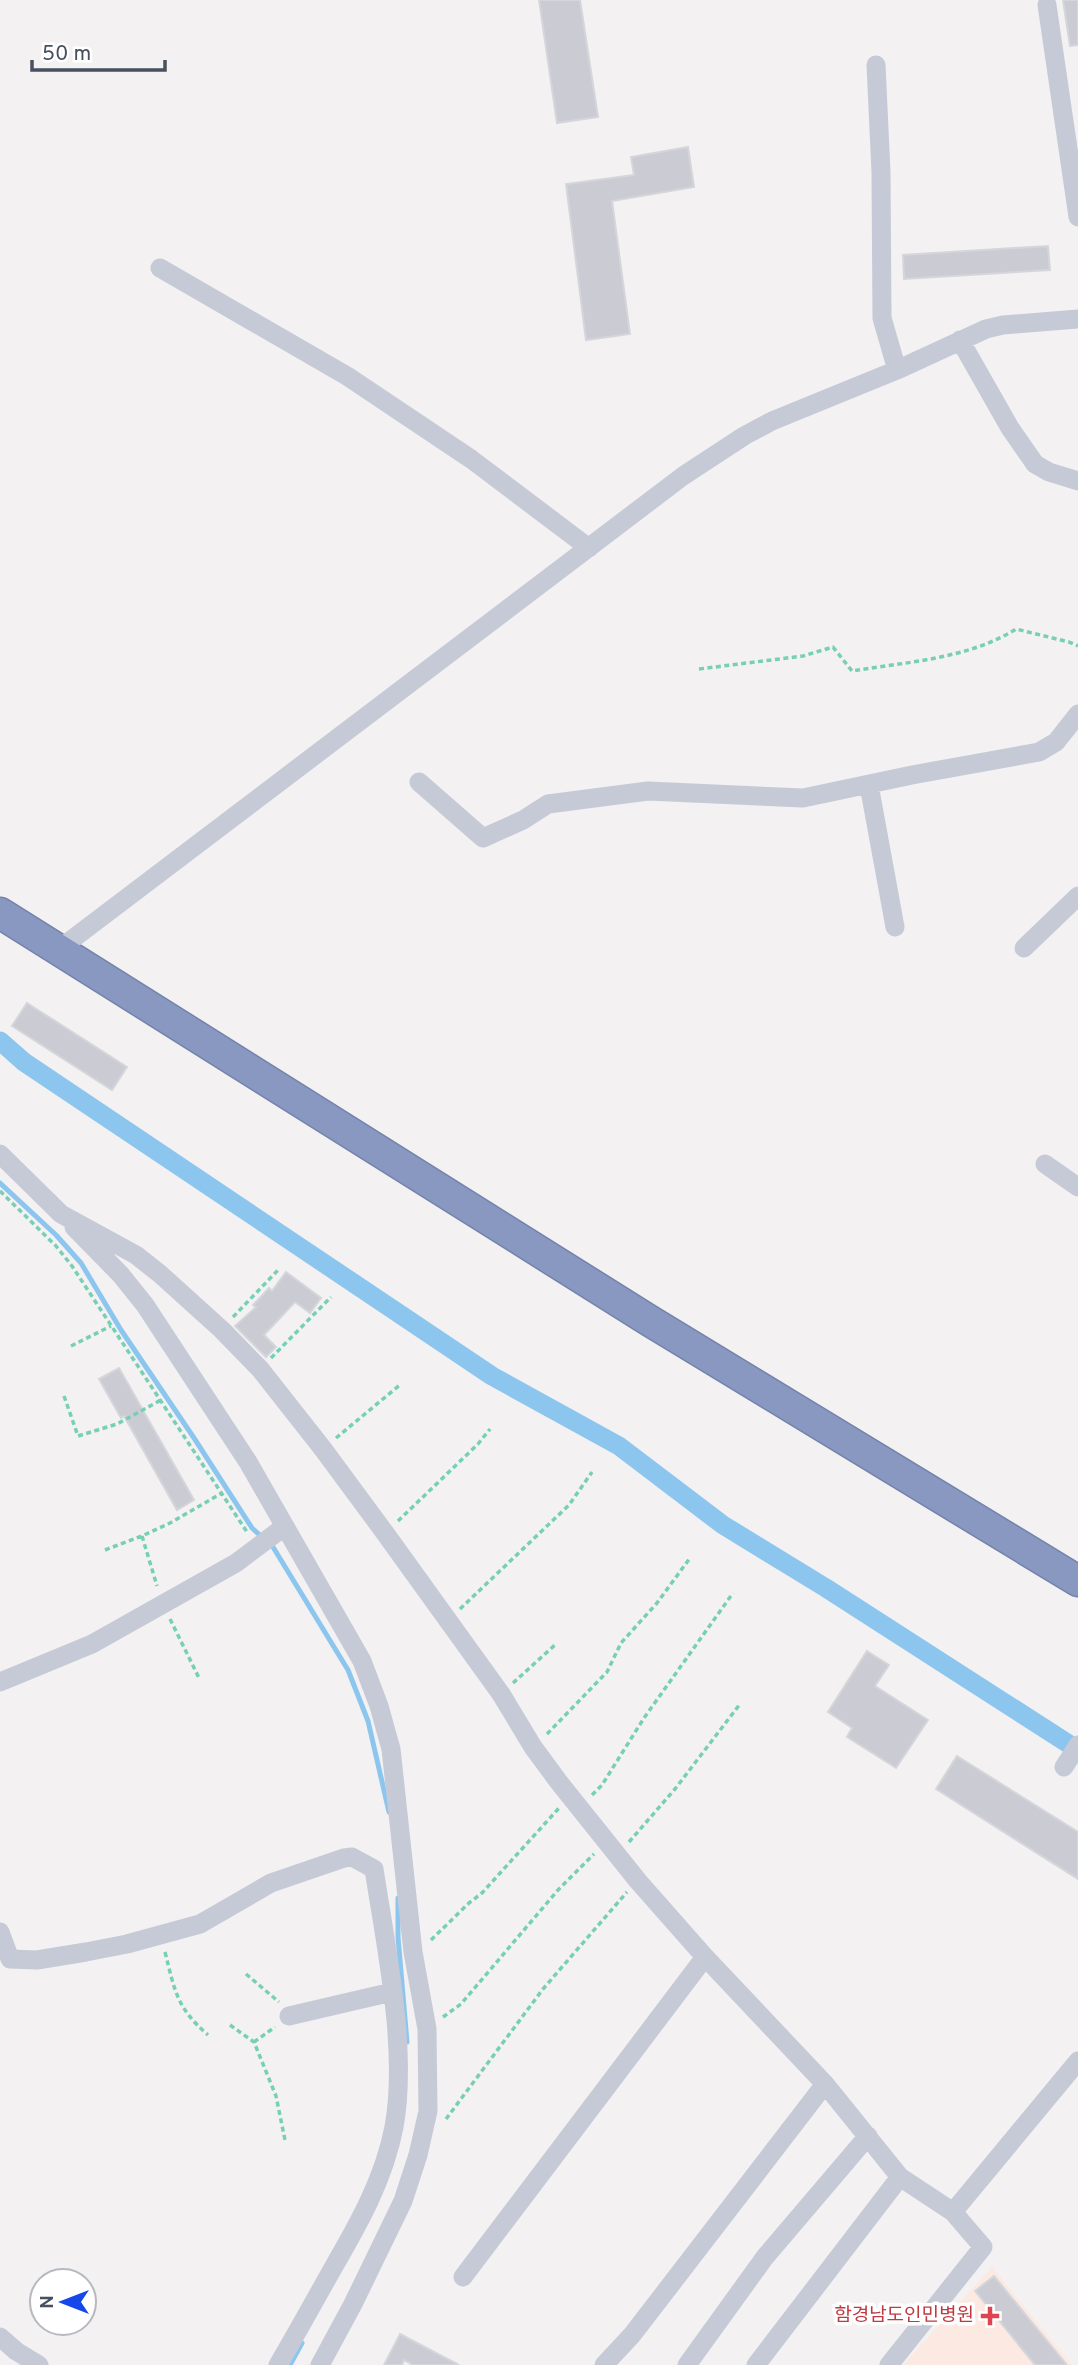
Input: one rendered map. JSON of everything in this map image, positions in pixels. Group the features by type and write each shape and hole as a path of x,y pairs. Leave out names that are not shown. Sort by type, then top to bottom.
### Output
{"highway":[{"path":"0,913 638,1314 1078,1581"}],"street":[{"path":"1047,5 1078,217"},
{"path":"876,65 881,172 882,318 897,370"},
{"path":"160,268 347,376 471,459 589,548"},
{"path":"58,950 683,477 744,436 772,421 897,370 986,329 1003,325 1078,319"},
{"path":"960,340 1010,428 1035,464 1049,472 1078,481"},
{"path":"419,782 483,838 523,820 548,804 648,791 803,798 1039,752 1056,742 1078,715"},
{"path":"869,785 895,927"},
{"path":"1024,948 1078,896"},
{"path":"0,1154 121,1275 145,1305 248,1462 362,1661 385,1725 397,1790 413,1952 427,2029 428,2111 411,2181 353,2304 320,2365"},
{"path":"1045,1164 1078,1187"},
{"path":"61,1214 136,1255 222,1329 260,1369 385,1533 501,1694 533,1747 638,1881 705,1957 825,2084 900,2177 953,2212 984,2247 889,2365"},
{"path":"121,1275 136,1255"},
{"path":"0,1682 92,1644 236,1563 284,1527"},
{"path":"1063,1767 1078,1745"},
{"path":"0,1932 5,1965 37,1960 127,1944 212,1919 271,1883 344,1857 352,1857 374,1869 392,1992 398,2084 394,2126 386,2158 362,2217 278,2365"},
{"path":"463,2277 705,1957"},
{"path":"289,2016 392,1992"},
{"path":"953,2212 1078,2061"},
{"path":"604,2365 632,2335 825,2084"},
{"path":"687,2365 765,2257 868,2136"},
{"path":"756,2365 900,2177"},
{"path":"0,2337 8,2356 38,2365"}],"path":[{"path":"699,668 803,656 833,647 852,671 967,651 1016,629 1078,646"},
{"path":"0,1191 72,1266 257,1548"},
{"path":"222,1329 280,1268"},
{"path":"260,1369 331,1297"},
{"path":"71,1346 111,1326"},
{"path":"323,1449 401,1384"},
{"path":"64,1396 78,1436 117,1424 161,1400"},
{"path":"385,1533 491,1429"},
{"path":"447,1621 519,1556 569,1505 592,1472"},
{"path":"105,1550 170,1523 222,1493"},
{"path":"533,1747 607,1672 621,1643 657,1603 690,1558"},
{"path":"413,1952 430,1941 482,1893 575,1802 601,1785 644,1718 733,1592"},
{"path":"501,1694 556,1644"},
{"path":"427,2029 461,2004 558,1890 612,1848 675,1789 740,1704"},
{"path":"441,2125 543,1989 638,1881"},
{"path":"161,1935 176,1995 190,2019 208,2035"},
{"path":"246,1974 285,2007 289,2016 254,2042"},
{"path":"230,2025 254,2042 276,2096 285,2140"}],"shaded area":[{"name":"함경남도인민병원","path":"992,2267 1072,2365 903,2365"}],"building":[{"path":"539,0 580,0 598,117 557,123"},
{"path":"1063,0 1078,0 1078,45 1070,46"},
{"path":"688,147 694,187 612,201 630,334 586,340 566,184 634,175 631,157"},
{"path":"1048,246 1050,270 904,279 903,255"},
{"path":"27,1003 127,1067 112,1090 12,1026"},
{"path":"286,1272 321,1298 310,1313 295,1302 264,1335 276,1347 266,1357 235,1326 256,1307 253,1305 269,1288 272,1291"},
{"path":"119,1368 194,1500 177,1510 124,1416 121,1418 99,1379"},
{"path":"867,1651 889,1665 875,1686 928,1720 896,1768 847,1737 852,1728 828,1712"},
{"path":"957,1756 1078,1832 1078,1879 936,1789"},
{"path":"994,2276 1067,2365 1035,2365 975,2291"},
{"path":"400,2334 459,2365 413,2365 404,2360 402,2365 384,2365"}],"waterway":[{"path":"0,1041 24,1062 492,1376 619,1446 723,1525 1078,1750"},
{"path":"0,1183 56,1235 81,1263 121,1330 252,1528 273,1547 348,1670 368,1721 389,1812"},
{"path":"398,1898 398,1937 407,2042"},
{"path":"290,2365 302,2343"}],"place":[{"name":"함경남도인민병원","path":"990,2316"}]}
